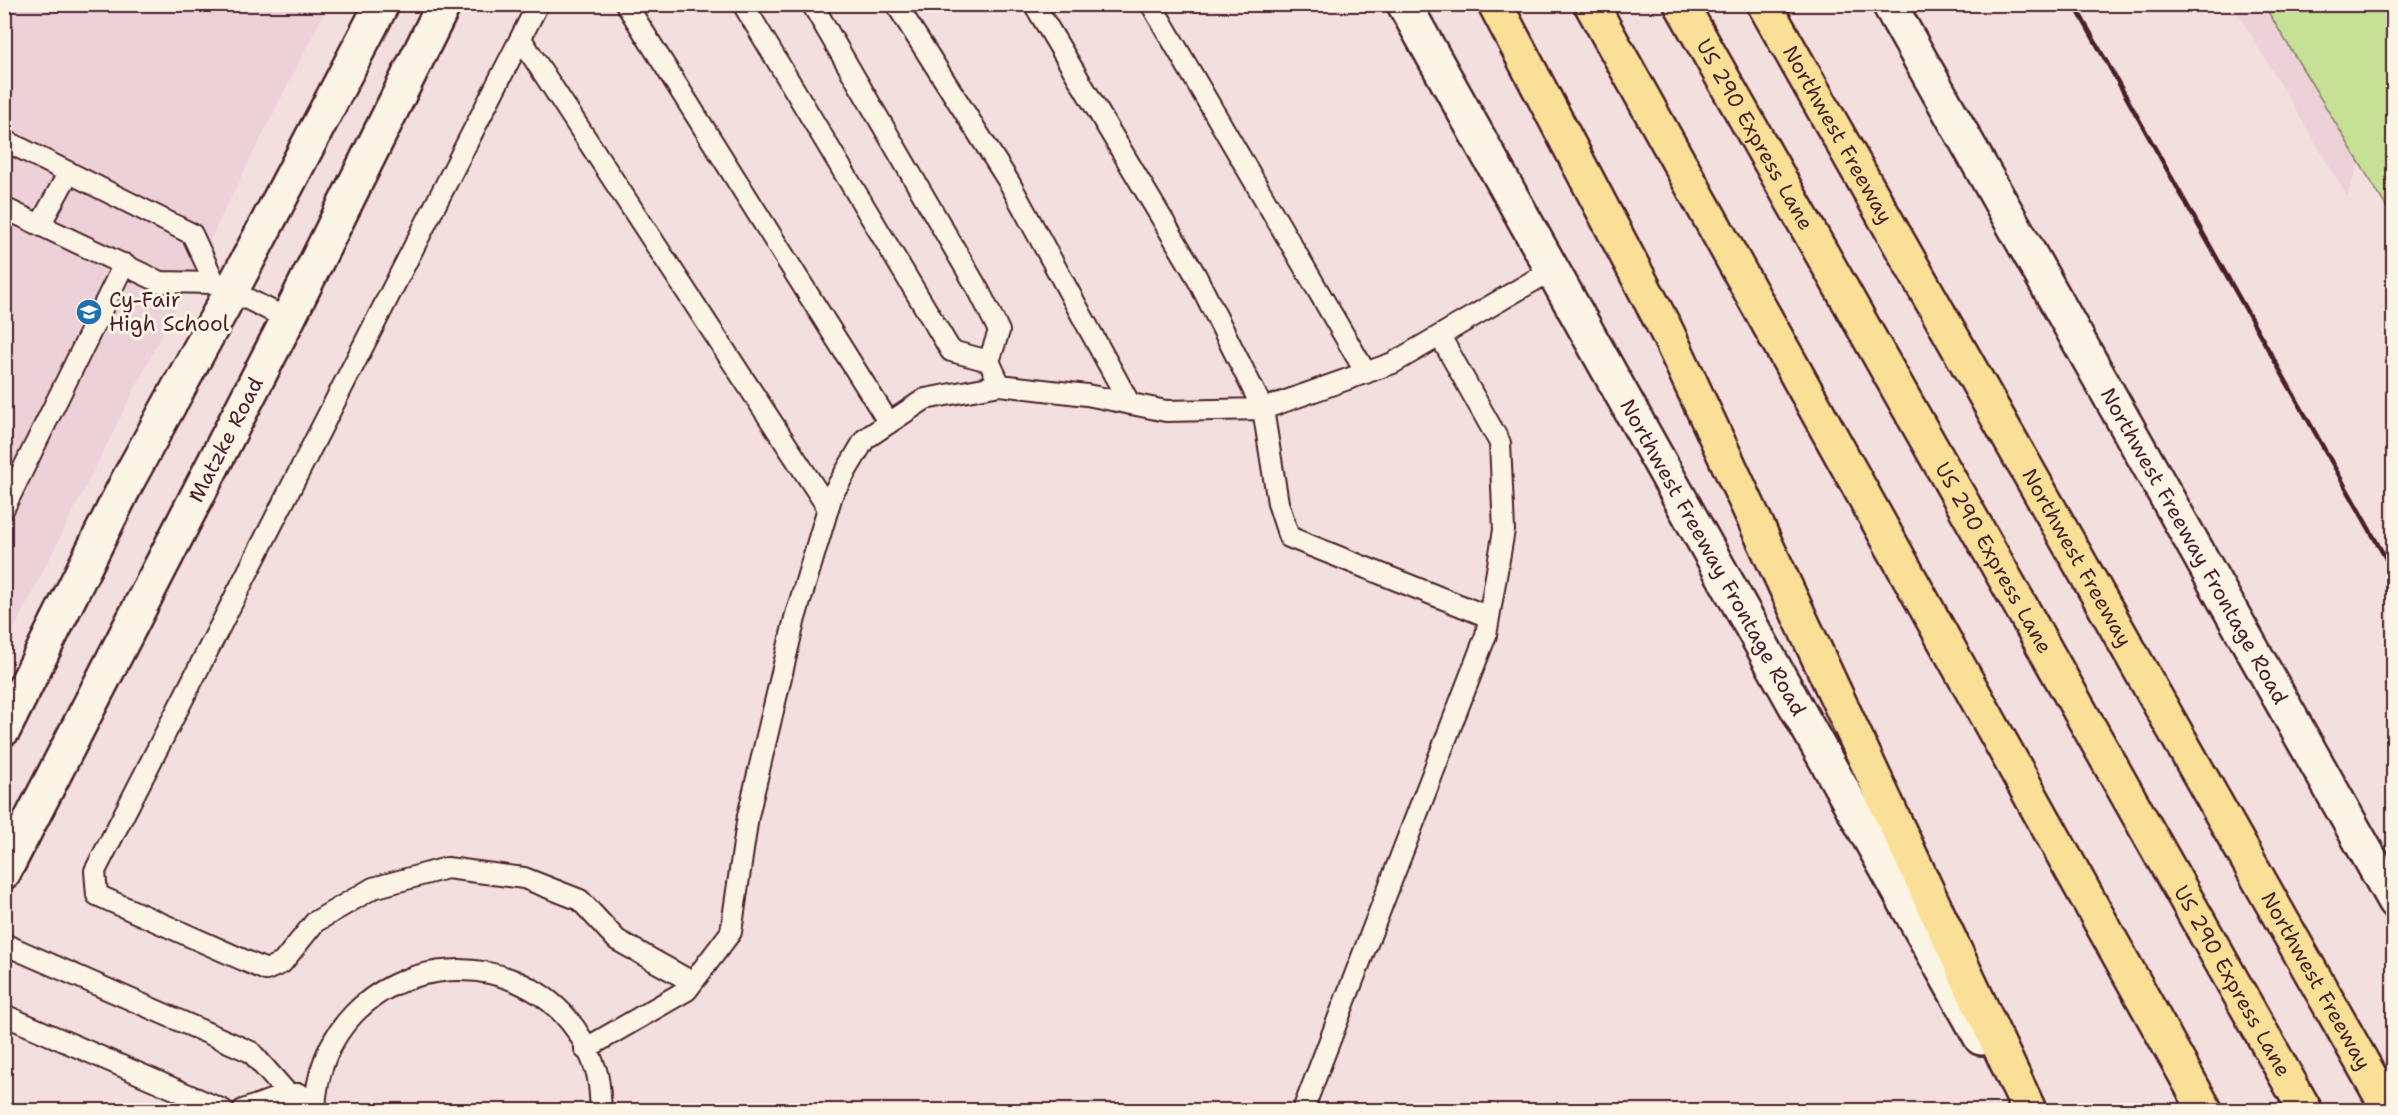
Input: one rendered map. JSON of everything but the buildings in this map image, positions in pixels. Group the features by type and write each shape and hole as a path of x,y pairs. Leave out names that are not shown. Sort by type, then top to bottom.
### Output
{"highway":[{"path":"1495,4 1667,332 2029,1110"},
{"path":"1591,4 2205,1110"},
{"name":"US 290 Express Lane","path":"1681,4 2305,1110"},
{"name":"Northwest Freeway","path":"1764,4 2389,1110"}],"main road":[{"path":"4,729 223,287 382,4"},
{"name":"Matzke Road","path":"4,872 288,319 444,4"},
{"name":"Northwest Freeway Frontage Road","path":"1404,4 2022,1110"},
{"name":"Northwest Freeway Frontage Road","path":"1889,4 2394,901"}],"lane":[{"path":"538,4 95,871 97,896 266,970 282,963 315,922 373,888 447,868 524,878 580,900 618,940 692,982"},
{"path":"626,4 890,423"},
{"path":"743,4 951,351 989,361"},
{"path":"812,4 979,291 999,331 989,361 1000,385"},
{"path":"896,4 1009,182 1130,404"},
{"path":"1034,4 1195,274 1263,409 1278,503 1289,537 1489,617"},
{"path":"1151,4 1366,373"},
{"path":"520,39 828,507"},
{"path":"4,140 192,234 223,287"},
{"path":"40,225 69,172"},
{"path":"4,208 160,282 223,287 288,319"},
{"path":"4,508 124,264"},
{"path":"585,1049 687,990 731,932 748,816 795,618 832,495 865,439 925,399 1000,385 1087,395 1166,411 1263,409 1394,363 1552,270"},
{"path":"1303,1110 1486,635 1504,530 1500,443 1440,336"},
{"path":"4,944 251,1052 288,1094 315,1102 316,1083 333,1039 364,1003 405,978 451,968 498,974 541,995 575,1028 596,1071 602,1110"},
{"path":"4,1015 223,1110"},
{"path":"243,1110 288,1094"}],"shaded area":[{"name":"Cy-Fair High School","path":"5,5 328,5 5,647"},
{"path":"2233,5 2393,5 2393,73 2347,196"}],"green space":[{"path":"2264,5 2393,5 2393,218"}],"railway":[{"path":"2074,4 2394,573"}],"place":[{"name":"Cy-Fair High School","path":"89,312"}]}
